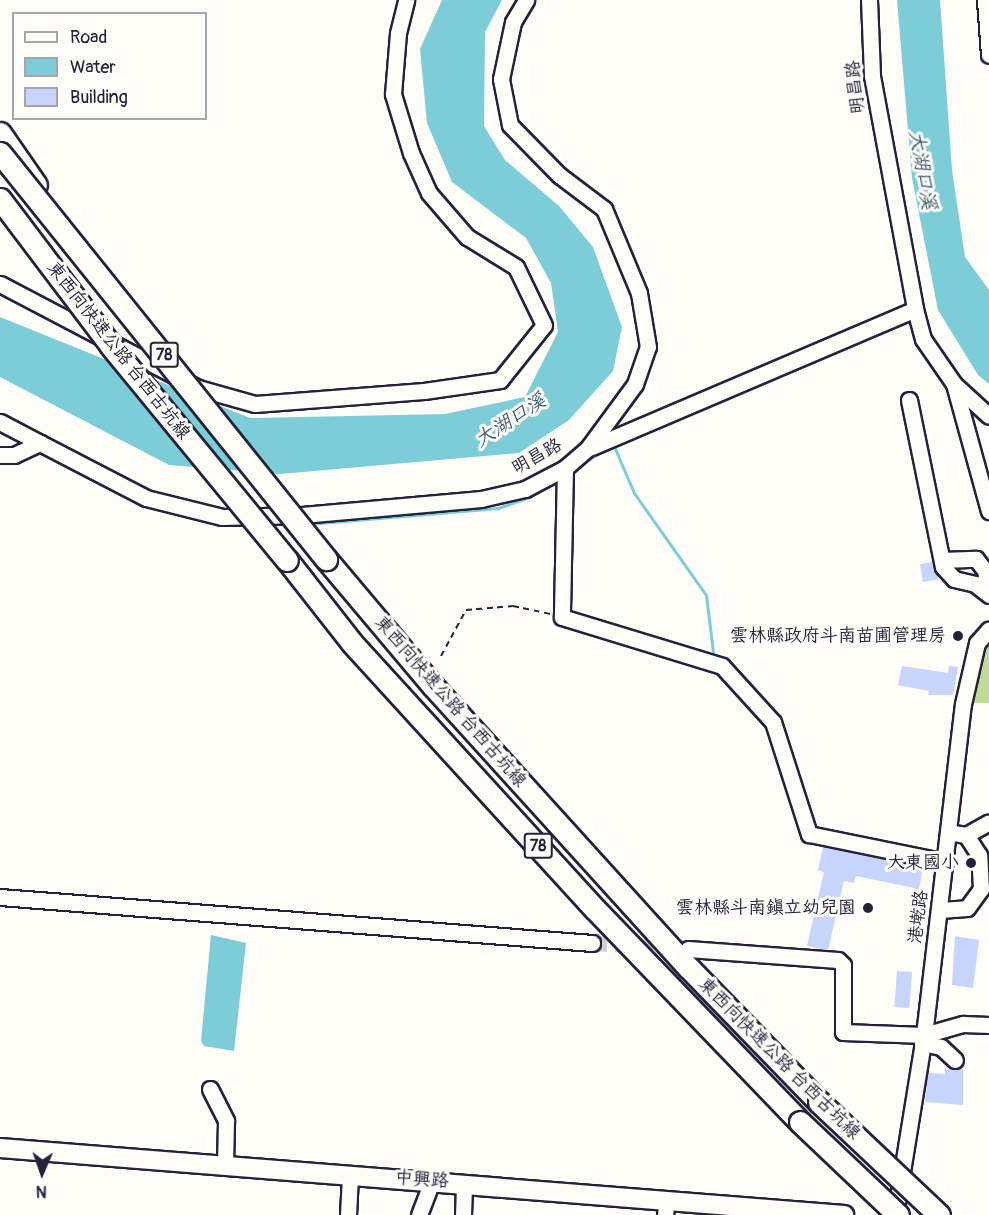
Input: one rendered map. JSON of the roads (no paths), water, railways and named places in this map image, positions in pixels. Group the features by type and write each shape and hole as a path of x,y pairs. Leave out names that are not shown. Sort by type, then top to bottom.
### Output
{"highway":[{"path":"0,133 72,241"},
{"name":"東西向快速公路 台西古坑線","path":"0,153 327,559 441,695 689,968 819,1102 939,1215"},
{"name":"東西向快速公路 台西古坑線","path":"4,205 111,346 287,560 352,643 595,909 800,1122 897,1215"}],"main road":[{"name":"中興路","path":"0,1148 432,1181 666,1207 844,1215"}],"street":[{"path":"0,284 198,388 255,404 423,391 500,380 544,325 516,267 466,237 429,193 411,153 393,94 398,33 406,0"},
{"name":"明昌路","path":"0,422 34,446 146,498 222,517 302,515 482,499 525,489 565,468 588,448 635,384 648,347 639,293 604,208 559,175 510,125 501,79 513,22 526,0"},
{"name":"明昌路","path":"869,0 872,76 915,309 923,339 954,384 989,511"},
{"path":"985,0 989,56"},
{"path":"588,448 915,309"},
{"path":"954,384 989,416"},
{"path":"909,400 942,560 954,579 987,593 986,572 976,559 942,560"},
{"path":"0,455 34,446"},
{"path":"565,468 562,617 722,666 773,722 809,834 945,862"},
{"name":"港墘路","path":"897,1215 940,910 968,675 976,644 989,629"},
{"path":"948,832 966,835 989,822"},
{"path":"940,910 967,908 981,889 979,855 966,835"},
{"path":"0,897 592,943"},
{"path":"688,949 838,960 843,965 843,1032 923,1039 941,1047 955,1060"},
{"path":"923,1039 963,1024 989,1025"},
{"path":"210,1089 226,1121 225,1165"},
{"path":"348,1215 350,1175"},
{"path":"419,1215 432,1181"},
{"path":"463,1215 464,1184"}],"water":[{"name":"大湖口溪","path":"442,0 502,0 485,32 484,126 505,160 559,206 593,247 622,327 613,371 569,420 519,453 280,474 169,465 0,377 0,317 250,418 445,414 525,397 558,332 551,283 526,238 452,182 427,123 420,49"},
{"name":"大湖口溪","path":"897,0 940,0 952,170 965,257 989,290 989,384 978,375 938,310 912,178"},
{"path":"211,935 246,943 234,1051 204,1046 201,1041"}],"waterway":[{"path":"9,435 25,444"},
{"path":"613,444 634,493 706,595 713,652"},
{"path":"36,450 70,467"},
{"path":"569,473 603,450"},
{"path":"308,524 498,508 530,497 558,480"},
{"path":"161,509 215,523"},
{"path":"269,524 287,524"}],"tunnel":[{"path":"592,943 677,948"}],"place":[{"name":"雲林縣政府斗南苗圃管理房","path":"958,636"},
{"name":"大東國小","path":"971,863"},
{"name":"雲林縣斗南鎮立幼兒園","path":"868,908"}]}
